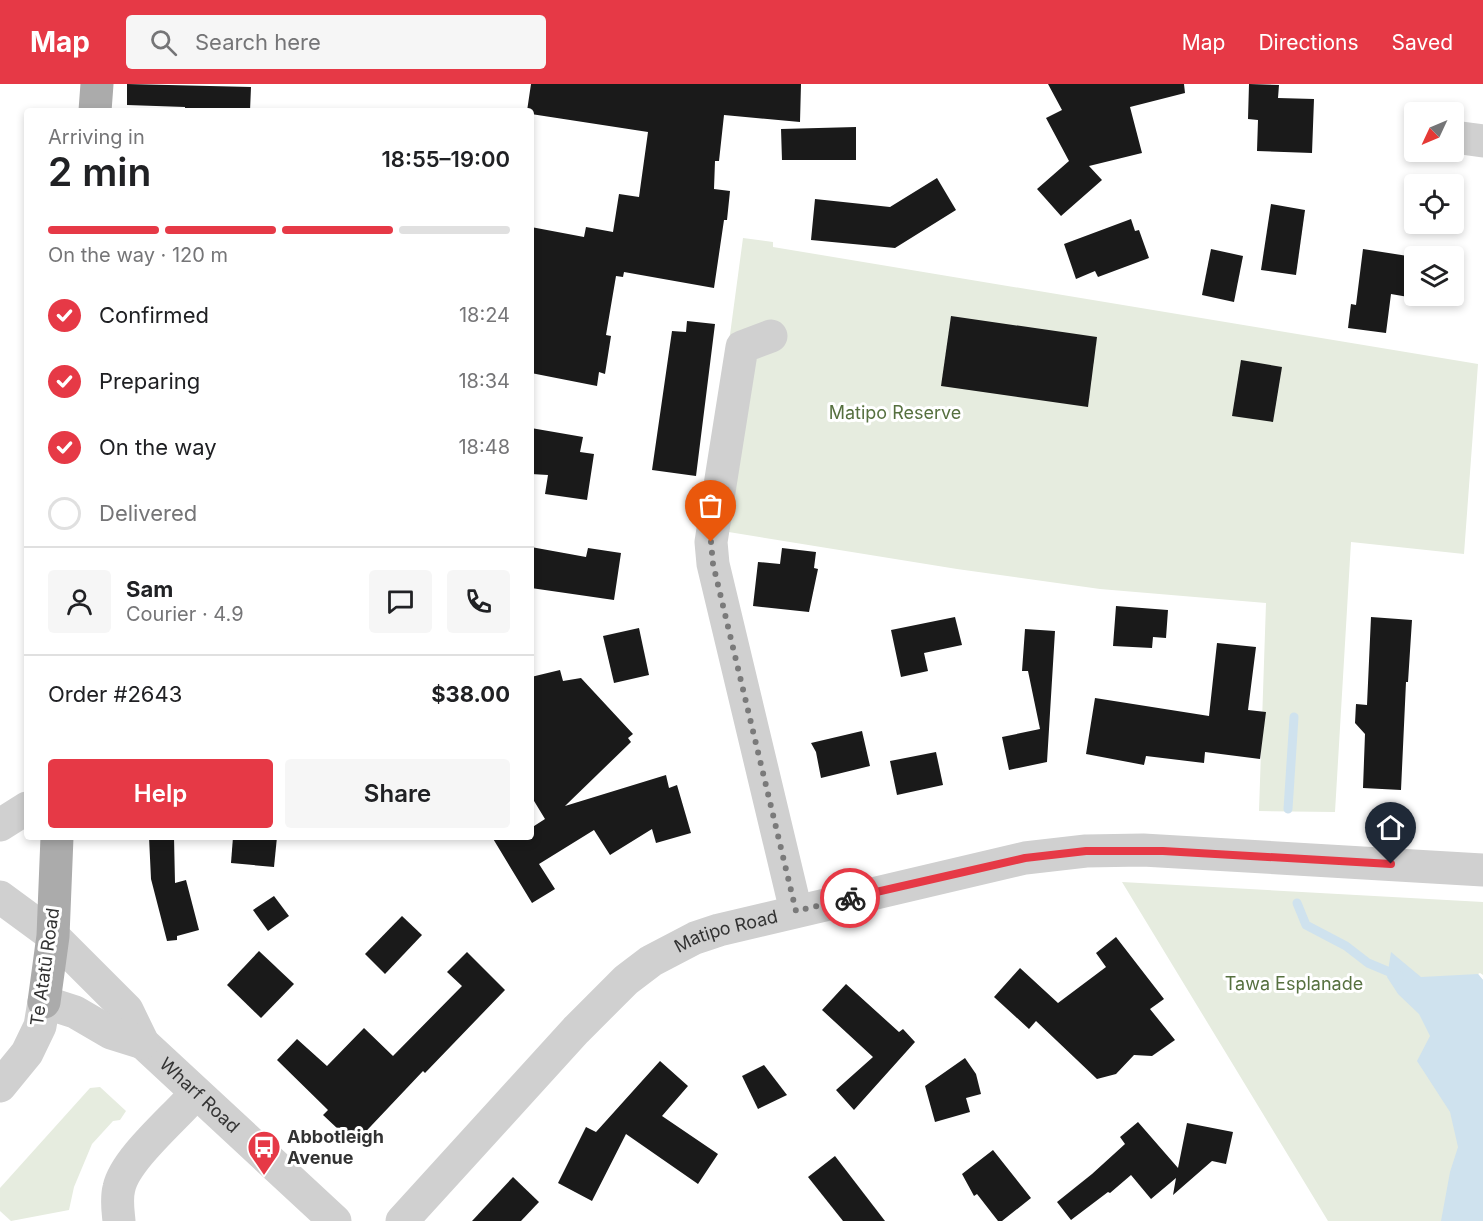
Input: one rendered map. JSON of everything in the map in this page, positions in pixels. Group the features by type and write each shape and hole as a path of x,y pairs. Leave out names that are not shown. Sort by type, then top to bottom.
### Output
{"main road":[{"path":"95,108 97,84"},
{"name":"Te Atatū Road","path":"44,1002 53,936 57,840"}],"street":[{"path":"1464,138 1483,141"},
{"path":"771,336 742,347 711,542 713,564 796,911"},
{"path":"0,825 24,810"},
{"name":"Matipo Road","path":"402,1221 576,1030 626,980 651,961 695,938 719,930 1025,858 1086,851 1154,851 1483,870"},
{"name":"Wharf Road","path":"0,897 53,936 127,1010 143,1043 335,1221"},
{"name":"Wharf Road","path":"44,1002 75,1012 111,1033 143,1043"},
{"name":"Te Atatū Road","path":"0,1086 27,1053 40,1026 44,1002"},
{"path":"119,1221 117,1204 119,1186 126,1170 136,1156 196,1093"}],"green space":[{"name":"Matipo Reserve","path":"743,238 773,242 773,247 1478,364 1464,554 1351,542 1335,812 1259,811 1266,603 1100,589 957,569 704,528"},
{"name":"Tawa Esplanade","path":"1122,882 1483,902 1483,975 1478,974 1483,980 1483,1221 1328,1221"},
{"path":"100,1087 126,1111 120,1120 113,1121 92,1144 74,1187 69,1210 11,1221 0,1211 0,1188 90,1088"}],"water":[{"path":"1391,952 1421,977 1478,974 1483,980 1483,1221 1441,1221 1450,1172 1458,1147 1450,1112 1417,1061 1430,1036 1419,1014 1398,994 1387,977"}],"building":[{"path":"127,84 251,87 250,108 127,105"},
{"path":"531,84 801,84 800,122 724,115 719,161 715,161 714,189 730,191 714,288 624,272 623,277 616,276 606,335 611,336 605,374 599,372 597,386 534,374 534,228 584,237 586,227 613,232 619,194 639,197 648,132 534,114 534,108 527,108"},
{"path":"1048,84 1184,84 1185,93 1130,107 1142,153 1089,166 1102,180 1061,216 1037,189 1069,161 1046,118 1062,110"},
{"path":"1249,84 1279,85 1278,98 1314,99 1312,153 1257,151 1258,120 1248,119"},
{"path":"856,127 856,160 782,160 781,129"},
{"path":"937,178 956,210 895,248 811,240 815,199 890,207"},
{"path":"1271,204 1305,210 1296,275 1261,270"},
{"path":"1131,219 1135,231 1139,230 1149,258 1098,277 1095,271 1076,279 1064,244"},
{"path":"1211,249 1243,256 1234,302 1202,295"},
{"path":"1363,249 1404,255 1404,296 1391,294 1386,333 1348,328 1351,304 1356,305"},
{"path":"951,316 1097,337 1088,407 941,386"},
{"path":"687,321 715,324 696,476 652,470 672,331 686,332"},
{"path":"1241,360 1282,367 1273,422 1232,416"},
{"path":"534,429 583,437 580,452 594,454 587,500 545,494 548,475 534,474"},
{"path":"534,548 586,557 588,548 621,553 614,600 534,588"},
{"path":"782,548 816,552 814,568 818,569 809,612 753,606 758,562 780,564"},
{"path":"1116,606 1168,610 1166,638 1153,637 1152,648 1113,646"},
{"path":"955,617 962,645 924,653 928,671 901,677 891,630"},
{"path":"1371,617 1412,620 1408,682 1406,682 1401,790 1363,788 1365,734 1355,723 1356,704 1367,705"},
{"path":"639,628 649,675 614,683 603,636"},
{"path":"1025,629 1055,631 1047,762 1009,770 1002,737 1040,729 1028,671 1022,671"},
{"path":"1217,643 1256,647 1248,710 1266,712 1260,759 1205,752 1204,763 1146,756 1144,765 1086,754 1095,698 1209,716"},
{"path":"560,670 563,681 581,678 633,734 628,738 631,742 565,806 666,775 669,788 677,785 691,833 656,843 652,829 610,855 594,830 539,864 555,889 532,903 494,840 534,840 534,826 545,819 534,801 534,676"},
{"path":"862,731 870,766 821,778 816,752 811,743"},
{"path":"936,752 943,785 897,795 890,761"},
{"path":"149,840 174,840 175,883 186,880 199,930 177,936 177,940 167,941 151,879"},
{"path":"233,840 277,840 274,867 231,863"},
{"path":"274,896 289,916 268,931 253,910"},
{"path":"402,916 422,935 385,974 365,954"},
{"path":"1116,937 1164,999 1150,1009 1175,1040 1152,1056 1134,1055 1116,1074 1097,1079 1036,1021 1029,1029 994,997 1020,968 1058,1003 1106,967 1096,953"},
{"path":"259,951 294,984 261,1018 227,985"},
{"path":"467,952 505,990 425,1073 423,1071 354,1144 323,1115 328,1110 277,1060 297,1039 327,1066 364,1028 393,1056 462,986 447,972"},
{"path":"846,984 899,1032 903,1029 915,1042 854,1110 836,1090 873,1057 822,1010"},
{"path":"965,1058 976,1074 981,1094 966,1098 970,1112 935,1122 925,1086"},
{"path":"660,1061 688,1086 662,1116 718,1154 698,1184 626,1134 592,1201 558,1183 586,1127 596,1132"},
{"path":"764,1065 787,1095 758,1109 742,1076"},
{"path":"1138,1122 1178,1168 1187,1123 1233,1132 1226,1164 1212,1161 1173,1195 1176,1178 1151,1199 1131,1175 1110,1193 1108,1192 1071,1220 1057,1202 1125,1144 1120,1137"},
{"path":"993,1150 1031,1198 1002,1221 998,1221 977,1194 974,1196 962,1174"},
{"path":"835,1156 885,1221 843,1221 808,1177"},
{"path":"513,1177 539,1202 521,1221 472,1221"}],"waterway":[{"path":"1288,809 1294,717"},
{"path":"1297,903 1306,925 1346,946 1368,963 1399,976"}],"way so far":[{"path":"711,542 713,564 796,911 850,898"}],"place":[{"name":"Abbotleigh Avenue","path":"264,1176"}],"route":[{"path":"850,898 1025,858 1063,852 1143,850 1391,864"}]}
